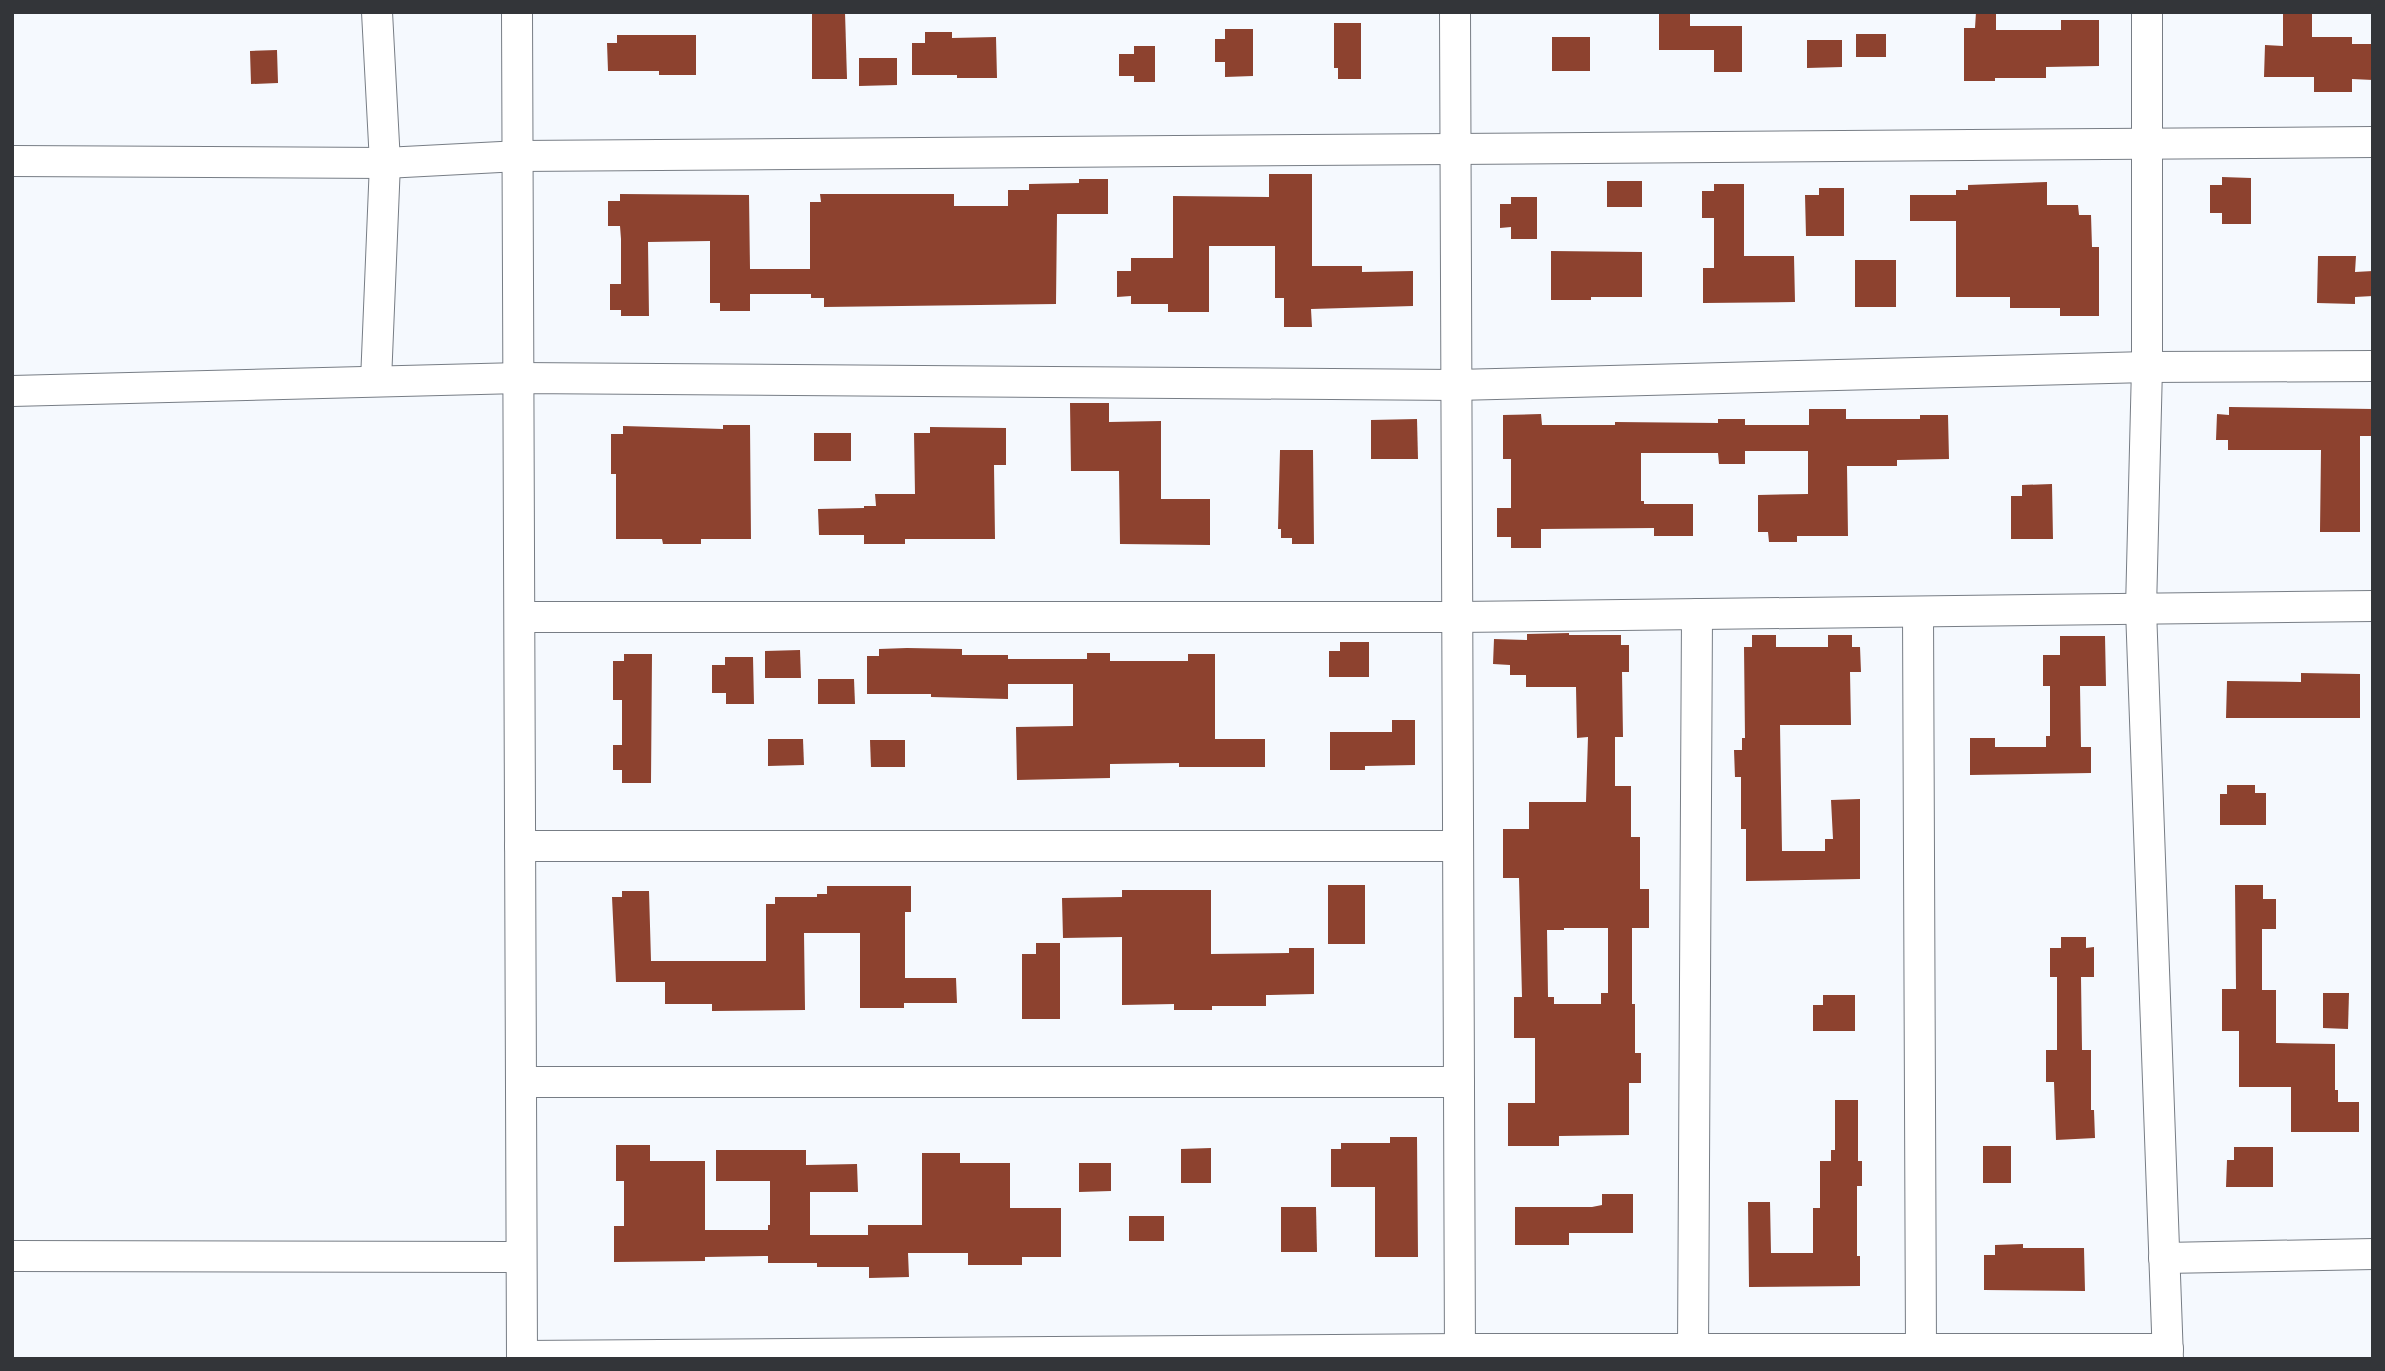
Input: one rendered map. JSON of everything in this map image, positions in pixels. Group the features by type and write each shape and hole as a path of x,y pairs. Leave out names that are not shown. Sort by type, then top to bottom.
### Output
{"street":[{"path":"376,382 385,163 377,12"},
{"path":"517,12 522,1357 1460,1354 1693,1349 1921,1349 2168,1354 2141,609 2147,367 2147,12"},
{"path":"1455,12 1460,1354"},
{"path":"12,162 385,163 518,156 2148,146 2373,142"},
{"path":"12,391 519,378 1457,385 2147,367 2373,366"},
{"path":"520,617 1457,617 2373,606"},
{"path":"1918,612 1921,1349"},
{"path":"1693,1349 1697,614"},
{"path":"520,846 1458,846"},
{"path":"521,1082 1459,1082"},
{"path":"2164,1258 2373,1254"},
{"path":"12,1256 522,1257"}],"building":[{"path":"812,12 845,12 847,79 812,79"},
{"path":"1659,12 1690,12 1690,26 1742,26 1742,72 1714,72 1714,50 1659,50"},
{"path":"1976,12 1996,12 1996,30 2061,30 2061,20 2099,20 2099,66 2046,67 2046,78 1964,81 1964,28 1975,28"},
{"path":"2283,14 2312,14 2312,37 2352,37 2352,44 2373,44 2373,80 2352,79 2352,92 2314,92 2314,77 2264,77 2265,45 2283,46"},
{"path":"1334,23 1361,23 1361,79 1338,79 1338,68 1334,68"},
{"path":"1225,29 1253,29 1253,76 1225,77 1225,62 1215,62 1215,39 1225,39"},
{"path":"925,32 952,32 952,38 996,37 997,78 912,75 912,43 925,43"},
{"path":"1856,34 1886,34 1886,57 1856,57"},
{"path":"617,35 696,35 696,75 659,75 659,71 608,71 607,43 617,43"},
{"path":"1552,37 1590,37 1590,71 1552,71"},
{"path":"1807,40 1842,40 1842,67 1807,68"},
{"path":"1134,46 1155,46 1155,82 1134,82 1134,76 1119,76 1119,54 1134,54"},
{"path":"277,50 278,83 251,84 250,51"},
{"path":"859,58 897,58 897,85 859,86"},
{"path":"1269,174 1312,174 1312,266 1362,266 1362,272 1413,271 1413,306 1311,309 1312,327 1284,327 1284,298 1275,298 1275,246 1209,246 1209,312 1168,312 1168,304 1131,304 1131,296 1117,297 1117,271 1131,271 1131,258 1173,258 1173,196 1269,197"},
{"path":"2222,177 2251,178 2251,224 2222,224 2222,213 2210,213 2210,185 2222,185"},
{"path":"1079,179 1108,179 1108,214 1057,214 1056,304 824,307 824,298 811,298 811,294 750,294 750,311 720,311 720,303 710,303 710,241 648,242 649,316 621,316 621,310 610,310 610,284 621,284 621,239 620,226 608,226 608,201 620,201 620,194 749,195 750,269 810,269 810,202 821,202 820,194 954,194 954,206 1008,206 1008,190 1029,190 1029,184 1079,183"},
{"path":"1607,181 1642,181 1642,207 1607,207"},
{"path":"2047,182 2047,205 2078,205 2079,215 2091,215 2092,247 2099,247 2099,316 2060,316 2060,308 2010,308 2010,297 1956,297 1956,221 1910,221 1910,195 1956,195 1956,190 1968,190 1968,185"},
{"path":"1714,184 1744,184 1744,256 1794,256 1795,302 1703,303 1703,268 1714,268 1714,218 1702,218 1702,191 1714,191"},
{"path":"1819,188 1844,188 1844,236 1806,236 1805,195 1819,195"},
{"path":"1511,197 1537,197 1537,239 1511,239 1511,227 1500,228 1500,204 1511,204"},
{"path":"1551,251 1642,252 1642,297 1551,300"},
{"path":"2318,256 2356,256 2355,272 2373,271 2373,296 2355,297 2355,304 2317,303"},
{"path":"1855,260 1896,260 1896,307 1855,307"},
{"path":"1070,403 1109,403 1109,422 1161,421 1161,499 1210,499 1210,545 1120,544 1119,471 1071,471"},
{"path":"2229,407 2373,409 2373,436 2360,436 2360,532 2320,532 2321,450 2228,450 2228,440 2216,440 2217,414 2229,415"},
{"path":"1809,409 1846,409 1846,419 1920,419 1920,415 1948,415 1949,459 1897,460 1897,466 1847,466 1848,536 1797,536 1797,542 1769,542 1768,532 1758,532 1758,495 1808,494 1808,451 1745,451 1745,464 1719,464 1718,453 1641,453 1641,501 1644,501 1644,504 1693,504 1693,536 1654,536 1654,528 1541,529 1541,548 1511,548 1511,537 1497,537 1497,508 1511,508 1511,459 1503,459 1503,415 1541,414 1542,425 1615,425 1615,422 1718,423 1718,419 1745,419 1745,425 1809,425"},
{"path":"1417,419 1418,459 1371,459 1371,420"},
{"path":"723,425 750,425 751,539 701,539 701,544 663,544 662,539 616,539 616,474 611,474 611,434 623,434 623,426 723,429"},
{"path":"930,427 1006,428 1006,465 994,465 995,539 905,539 905,544 864,544 864,535 819,535 818,509 876,506 875,494 915,494 914,433 930,433"},
{"path":"814,433 851,433 851,461 814,461"},
{"path":"1280,450 1313,450 1314,544 1292,544 1292,538 1281,538 1281,529 1278,529"},
{"path":"2052,484 2053,539 2011,539 2011,496 2022,496 2022,485"},
{"path":"1527,634 1621,635 1621,645 1629,645 1629,672 1622,672 1623,737 1615,737 1615,786 1631,786 1631,837 1640,837 1640,889 1649,889 1649,928 1632,928 1632,1004 1635,1004 1635,1053 1641,1053 1641,1083 1629,1083 1629,1135 1559,1136 1559,1146 1508,1146 1508,1103 1535,1103 1535,1038 1514,1038 1514,997 1522,997 1519,878 1503,878 1503,829 1529,829 1529,802 1586,802 1588,737 1577,738 1576,687 1526,687 1526,675 1510,675 1510,665 1493,664 1494,639 1527,640","holes":["1608,928 1608,993 1601,993 1601,1004 1554,1004 1554,997 1548,997 1547,930"]},
{"path":"1752,635 1776,635 1776,647 1828,647 1828,635 1852,635 1852,647 1860,647 1861,672 1850,672 1851,725 1780,725 1782,851 1825,851 1825,839 1833,839 1831,800 1860,799 1860,879 1746,881 1746,829 1741,829 1741,777 1735,777 1734,750 1742,750 1742,738 1745,738 1744,647 1752,647"},
{"path":"2060,636 2105,636 2106,686 2080,686 2081,747 2091,747 2091,773 1970,775 1970,738 1995,738 1995,747 2046,747 2046,736 2050,736 2050,686 2043,686 2043,655 2060,655"},
{"path":"1340,642 1369,642 1369,677 1329,677 1329,651 1340,651"},
{"path":"879,649 962,649 962,655 1008,655 1008,659 1087,659 1087,653 1110,653 1110,661 1188,661 1188,654 1215,654 1215,739 1265,739 1265,767 1179,767 1179,763 1110,764 1110,778 1017,780 1016,727 1073,726 1073,684 1008,684 1008,699 931,697 931,694 867,694 867,656 879,656"},
{"path":"800,650 801,678 765,678 765,651"},
{"path":"624,654 652,654 651,783 622,783 622,770 613,770 613,745 622,745 622,700 613,700 613,661 624,661"},
{"path":"725,657 753,657 754,704 726,704 726,693 712,693 712,665 725,665"},
{"path":"2301,673 2360,674 2360,718 2226,718 2227,681 2301,682"},
{"path":"818,679 854,679 855,704 818,704"},
{"path":"1392,720 1415,720 1415,765 1330,770 1330,732 1392,732"},
{"path":"768,739 803,739 804,765 768,766"},
{"path":"870,740 905,740 905,767 871,767"},
{"path":"2227,785 2255,785 2255,793 2266,793 2266,825 2220,825 2220,794 2227,794"},
{"path":"1328,885 1365,885 1365,944 1328,944"},
{"path":"2235,885 2263,885 2263,899 2276,899 2276,929 2262,929 2262,990 2276,990 2276,1043 2335,1044 2335,1090 2338,1090 2338,1102 2359,1102 2359,1132 2291,1132 2291,1087 2239,1087 2239,1031 2222,1031 2222,989 2236,989"},
{"path":"827,886 911,886 911,912 905,912 905,978 956,978 957,1003 904,1003 904,1008 860,1008 860,933 804,933 805,1010 712,1011 712,1004 665,1004 665,982 616,982 612,897 622,897 622,891 649,891 651,961 766,961 766,904 775,904 775,897 817,897 817,894 827,894"},
{"path":"1122,890 1211,890 1211,954 1289,953 1289,948 1314,948 1314,994 1266,995 1266,1006 1212,1006 1212,1010 1174,1010 1174,1004 1122,1005 1122,937 1063,938 1062,898 1122,897"},
{"path":"2061,937 2086,937 2086,948 2094,947 2094,977 2081,977 2082,1050 2091,1050 2091,1110 2094,1110 2095,1138 2056,1140 2054,1082 2046,1082 2046,1050 2057,1050 2057,977 2050,977 2050,948 2061,948"},
{"path":"1036,943 1060,943 1060,1019 1022,1019 1022,954 1036,954"},
{"path":"2323,993 2349,993 2348,1029 2323,1028"},
{"path":"1823,995 1855,995 1855,1031 1813,1031 1813,1005 1823,1005"},
{"path":"1835,1100 1858,1100 1858,1161 1862,1161 1862,1186 1857,1186 1860,1286 1749,1287 1748,1202 1770,1202 1771,1253 1813,1253 1813,1208 1820,1208 1820,1161 1831,1161 1831,1150 1835,1150"},
{"path":"1390,1137 1417,1137 1418,1257 1375,1257 1375,1187 1331,1187 1331,1149 1341,1149 1341,1143 1390,1143"},
{"path":"616,1145 650,1145 650,1161 705,1161 705,1230 768,1230 770,1225 770,1181 716,1181 716,1150 806,1150 806,1165 857,1164 858,1192 810,1192 810,1235 868,1235 868,1225 922,1225 922,1153 960,1153 960,1163 1010,1163 1010,1208 1061,1208 1061,1257 1022,1257 1022,1265 968,1265 968,1253 908,1253 909,1277 869,1278 869,1267 768,1263 768,1256 705,1257 705,1261 614,1262 614,1226 624,1226 624,1181 616,1181"},
{"path":"1983,1146 2011,1146 2011,1183 1983,1183"},
{"path":"2234,1147 2273,1147 2273,1187 2226,1187 2227,1160 2234,1160"},
{"path":"1211,1148 1211,1183 1181,1183 1181,1149"},
{"path":"1079,1163 1111,1163 1111,1191 1079,1192"},
{"path":"1602,1194 1633,1194 1633,1233 1569,1233 1569,1245 1515,1245 1515,1207 1592,1207 1602,1205"},
{"path":"1281,1207 1316,1207 1317,1252 1281,1252"},
{"path":"1129,1216 1164,1216 1164,1241 1129,1241"},
{"path":"2023,1244 2023,1248 2084,1248 2085,1291 1984,1290 1984,1255 1995,1255 1995,1245"}]}
